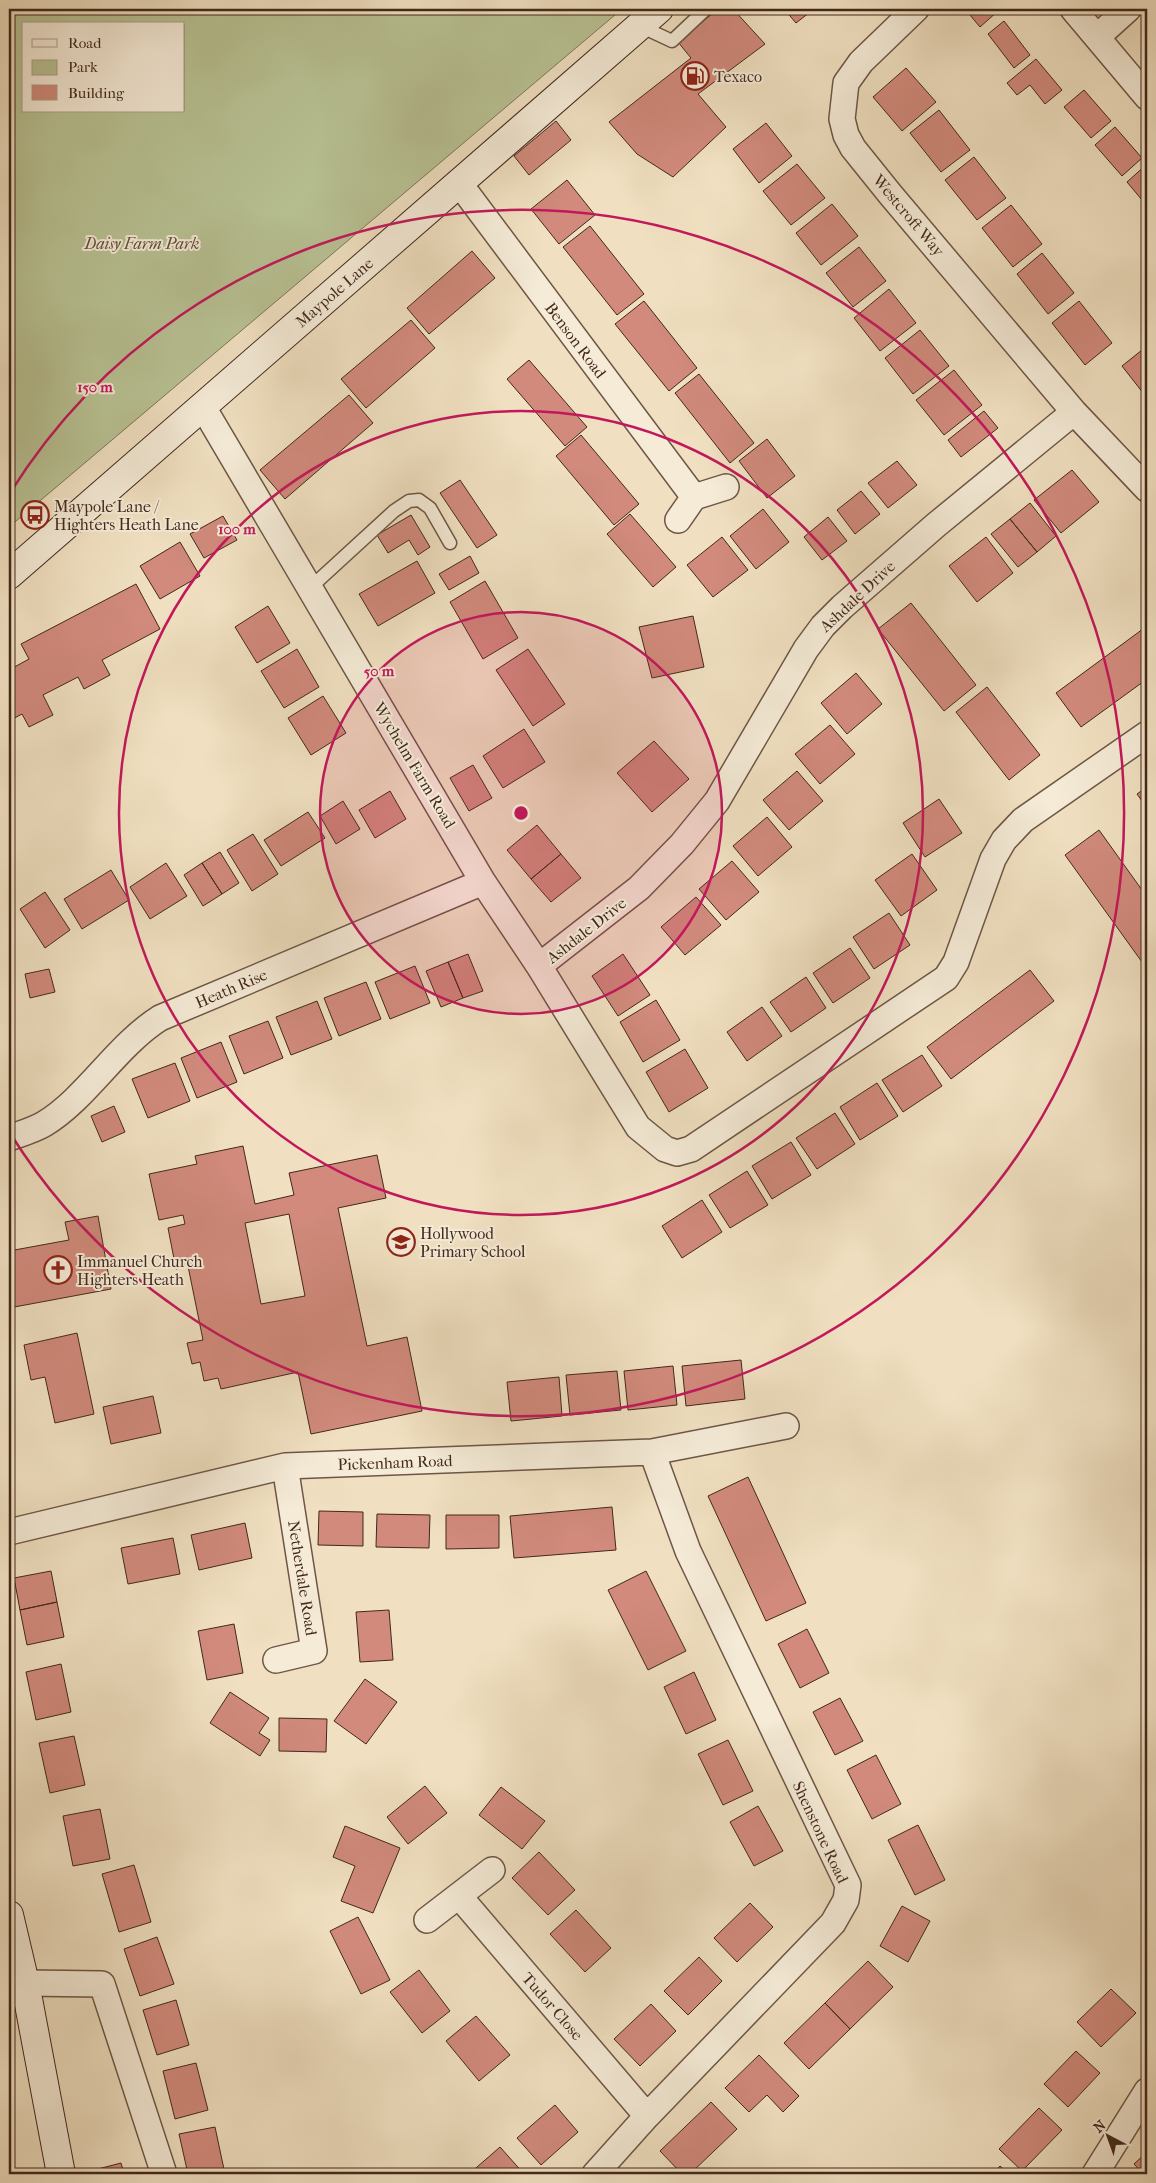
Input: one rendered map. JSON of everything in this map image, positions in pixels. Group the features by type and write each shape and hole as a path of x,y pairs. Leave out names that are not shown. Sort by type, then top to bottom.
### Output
{"street":[{"name":"Westcroft Way","path":"916,9 861,62 846,83 842,119 846,134 853,148 890,194 1074,412"},
{"path":"1073,9 1147,97"},
{"path":"1097,37 1128,9"},
{"name":"Maypole Lane","path":"9,575 650,17"},
{"name":"Benson Road","path":"459,182 694,497"},
{"name":"Wychelm Farm Road","path":"203,407 483,882 539,966"},
{"path":"1074,412 1147,489"},
{"name":"Ashdale Drive","path":"1074,412 936,525 823,626 806,649 717,801 682,844 639,888 539,966 638,1128 664,1148 677,1153 691,1149 946,978 956,962 993,859 1004,840 1024,820 1147,734"},
{"path":"678,520 694,497 726,486"},
{"name":"Heath Rise","path":"9,1138 45,1124 75,1099 143,1029 160,1018 483,882"},
{"name":"Pickenham Road","path":"9,1532 285,1466 652,1452 786,1426"},
{"name":"Shenstone Road","path":"595,2174 647,2116 833,1924 846,1900 848,1885 688,1551 652,1452"},
{"name":"Netherdale Road","path":"276,1660 314,1652 285,1466"},
{"path":"427,1920 492,1870"},
{"name":"Tudor Close","path":"459,1896 647,2116"},
{"path":"9,1915 25,1984 61,2174"},
{"path":"25,1984 102,1984 164,2174"},
{"path":"1095,2174 1147,2091"}],"lane":[{"path":"650,17 672,40 706,9"},
{"path":"310,588 380,523 409,501 419,500 430,508 450,543"}],"green space":[{"name":"Daisy Farm Park","path":"9,9 622,9 9,527"}],"building":[{"name":"Texaco","path":"718,9 733,9 765,44 698,94 726,127 673,177 637,154 609,122 691,58 678,42"},
{"path":"784,9 814,9 796,23"},
{"path":"965,9 996,9 998,11 980,27"},
{"path":"1004,21 1030,55 1014,68 988,34"},
{"path":"1036,59 1062,90 1045,104 1030,85 1017,95 1007,83"},
{"path":"906,68 936,102 902,131 873,97"},
{"path":"1084,90 1111,121 1091,138 1064,107"},
{"path":"939,110 970,150 941,172 910,133"},
{"path":"556,121 571,140 529,175 514,156"},
{"path":"766,123 792,156 759,183 733,149"},
{"path":"1115,127 1142,158 1122,176 1095,145"},
{"path":"974,157 1006,198 977,220 945,180"},
{"path":"797,164 825,198 791,225 763,191"},
{"path":"1147,164 1147,206 1127,182"},
{"path":"567,180 595,215 559,244 531,209"},
{"path":"832,204 858,236 821,265 796,233"},
{"path":"1011,205 1042,244 1013,267 982,228"},
{"path":"590,226 644,294 617,315 563,247"},
{"path":"859,247 886,281 853,307 826,273"},
{"path":"472,251 495,278 429,334 407,308"},
{"path":"1042,253 1074,293 1048,314 1017,274"},
{"path":"889,289 916,323 880,351 854,318"},
{"path":"644,301 697,368 669,391 615,324"},
{"path":"1079,301 1112,343 1085,365 1052,323"},
{"path":"411,320 435,348 366,408 341,379"},
{"path":"920,330 949,366 913,394 885,358"},
{"path":"1147,346 1147,398 1122,366"},
{"path":"529,360 587,427 565,446 507,379"},
{"path":"954,370 982,405 944,435 916,400"},
{"path":"699,374 754,443 730,463 675,393"},
{"path":"349,395 373,423 285,499 260,470"},
{"path":"984,411 998,428 961,457 948,440"},
{"path":"581,435 639,504 614,525 556,456"},
{"path":"767,439 795,476 767,498 739,461"},
{"path":"897,461 917,485 888,508 868,483"},
{"path":"1072,470 1099,502 1061,533 1034,500"},
{"path":"460,480 497,535 477,548 440,493"},
{"path":"861,491 880,514 855,534 837,510"},
{"path":"1030,503 1056,536 1037,552 1010,519"},
{"path":"763,509 789,542 756,569 730,536"},
{"path":"630,514 676,567 653,587 607,534"},
{"path":"411,515 430,547 418,555 409,540 388,553 377,535"},
{"path":"223,516 237,540 204,558 190,534"},
{"path":"828,517 847,541 822,560 804,537"},
{"path":"1010,519 1037,552 1018,567 991,534"},
{"path":"722,537 748,570 713,597 687,565"},
{"path":"986,537 1013,573 977,602 949,566"},
{"path":"180,542 200,576 160,599 140,566"},
{"path":"470,556 479,573 449,590 439,574"},
{"path":"417,561 435,593 378,626 359,594"},
{"path":"485,581 518,638 483,659 450,602"},
{"path":"136,584 160,629 102,660 110,675 84,689 78,677 43,695 53,715 29,727 22,714 9,721 9,670 29,659 21,644"},
{"path":"911,603 976,685 944,711 878,629"},
{"path":"268,606 290,643 257,663 235,627"},
{"path":"693,616 704,667 652,678 639,627"},
{"path":"1147,626 1147,679 1081,727 1056,693"},
{"path":"297,649 319,687 284,708 261,671"},
{"path":"528,649 565,704 533,726 496,670"},
{"path":"856,673 882,704 847,734 821,703"},
{"path":"987,687 1040,755 1009,780 956,712"},
{"path":"323,696 346,733 311,755 288,718"},
{"path":"830,725 855,754 820,784 795,754"},
{"path":"524,729 545,762 503,788 483,756"},
{"path":"654,741 689,779 652,812 617,773"},
{"path":"473,765 492,798 469,811 450,778"},
{"path":"797,771 823,801 789,830 763,800"},
{"path":"1147,787 1147,808 1137,794"},
{"path":"390,791 406,819 375,838 359,810"},
{"path":"939,799 962,833 925,857 903,823"},
{"path":"343,801 360,829 336,844 320,816"},
{"path":"308,812 325,838 281,866 264,840"},
{"path":"767,817 792,847 758,876 733,846"},
{"path":"537,825 561,854 531,879 507,850"},
{"path":"1099,830 1147,897 1147,969 1065,855"},
{"path":"253,834 278,874 252,891 227,850"},
{"path":"220,852 239,883 222,894 202,863"},
{"path":"561,854 581,878 551,902 531,879"},
{"path":"912,854 937,890 901,916 875,880"},
{"path":"732,861 759,892 726,920 699,889"},
{"path":"166,863 187,896 150,919 130,887"},
{"path":"202,863 222,894 203,906 184,875"},
{"path":"111,870 129,900 82,929 64,899"},
{"path":"45,892 70,930 45,948 20,909"},
{"path":"696,897 721,925 685,955 661,927"},
{"path":"889,913 910,945 874,969 853,937"},
{"path":"850,948 870,978 833,1003 813,973"},
{"path":"468,954 483,991 463,998 448,962"},
{"path":"623,954 650,995 618,1016 592,976"},
{"path":"448,962 463,998 441,1007 426,971"},
{"path":"415,966 430,1003 390,1019 375,982"},
{"path":"49,969 55,992 30,998 25,974"},
{"path":"1030,970 1054,1001 951,1079 927,1047"},
{"path":"806,977 826,1008 791,1032 770,1002"},
{"path":"366,982 381,1019 339,1036 324,998"},
{"path":"656,1000 680,1040 643,1062 620,1022"},
{"path":"317,1001 332,1039 291,1055 276,1017"},
{"path":"762,1007 782,1036 747,1061 727,1032"},
{"path":"268,1021 283,1058 244,1074 229,1036"},
{"path":"221,1042 237,1082 197,1098 181,1058"},
{"path":"685,1049 708,1088 669,1112 646,1072"},
{"path":"922,1055 942,1086 903,1112 882,1080"},
{"path":"175,1063 190,1101 148,1118 132,1079"},
{"path":"877,1083 898,1116 860,1140 840,1107"},
{"path":"114,1106 125,1132 102,1142 91,1116"},
{"path":"835,1113 855,1144 817,1169 796,1138"},
{"path":"791,1142 811,1175 772,1199 752,1166"},
{"path":"243,1146 255,1204 294,1195 289,1173 377,1155 386,1198 338,1208 367,1346 407,1337 422,1411 311,1434 298,1372 221,1389 218,1378 204,1381 200,1362 192,1364 187,1343 203,1340 188,1266 176,1269 168,1228 185,1224 183,1215 159,1220 149,1174 197,1164 195,1156","holes":["289,1214 305,1296 261,1304 245,1223"]},
{"path":"747,1171 768,1205 730,1228 709,1195"},
{"path":"702,1200 722,1232 682,1258 662,1226"},
{"name":"Immanuel Church Highters Heath","path":"98,1216 111,1289 9,1308 9,1251 69,1240 65,1222"},
{"path":"77,1333 94,1414 55,1423 45,1377 31,1380 24,1345"},
{"path":"741,1360 745,1399 686,1406 682,1366"},
{"path":"673,1366 677,1405 628,1410 624,1371"},
{"path":"617,1371 621,1410 570,1415 566,1375"},
{"path":"559,1377 562,1416 511,1421 507,1382"},
{"path":"153,1396 161,1433 111,1444 103,1407"},
{"path":"748,1477 806,1603 766,1621 708,1496"},
{"path":"612,1507 616,1550 514,1558 510,1516"},
{"path":"319,1511 363,1512 363,1546 318,1545"},
{"path":"377,1514 430,1515 429,1548 376,1547"},
{"path":"446,1515 499,1515 499,1548 446,1549"},
{"path":"245,1523 252,1558 199,1570 191,1535"},
{"path":"173,1538 180,1574 128,1584 121,1548"},
{"path":"51,1571 57,1602 20,1610 14,1578"},
{"path":"646,1571 686,1651 648,1670 608,1590"},
{"path":"57,1602 64,1637 27,1645 20,1610"},
{"path":"389,1610 393,1660 360,1662 356,1612"},
{"path":"234,1624 243,1673 207,1680 198,1631"},
{"path":"807,1629 829,1673 800,1688 778,1644"},
{"path":"61,1664 71,1712 36,1720 26,1672"},
{"path":"694,1672 716,1720 686,1734 664,1687"},
{"path":"365,1679 397,1702 366,1744 334,1721"},
{"path":"230,1692 269,1718 259,1733 270,1740 260,1756 210,1723"},
{"path":"840,1698 863,1741 835,1755 813,1712"},
{"path":"279,1718 327,1719 326,1752 279,1751"},
{"path":"74,1736 85,1785 50,1793 39,1743"},
{"path":"728,1740 753,1791 723,1805 698,1754"},
{"path":"876,1755 901,1804 872,1819 847,1770"},
{"path":"425,1786 447,1813 408,1844 387,1817"},
{"path":"501,1787 545,1821 522,1849 479,1815"},
{"path":"758,1806 783,1851 754,1866 730,1822"},
{"path":"100,1809 110,1859 73,1866 63,1816"},
{"path":"918,1825 945,1880 915,1895 888,1840"},
{"path":"345,1826 400,1848 373,1913 341,1901 355,1866 333,1857"},
{"path":"539,1852 575,1890 548,1915 512,1878"},
{"path":"134,1865 151,1922 119,1932 102,1874"},
{"path":"750,1903 773,1927 737,1962 714,1938"},
{"path":"902,1906 930,1921 908,1962 880,1946"},
{"path":"576,1910 611,1948 585,1972 550,1934"},
{"path":"358,1917 390,1980 361,1994 330,1931"},
{"path":"157,1937 174,1984 140,1996 124,1949"},
{"path":"699,1957 722,1981 688,2015 664,1991"},
{"path":"868,1961 893,1987 850,2029 825,2003"},
{"path":"419,1970 450,2011 422,2033 390,1992"},
{"path":"1111,1989 1136,2013 1101,2047 1077,2022"},
{"path":"176,2000 189,2045 157,2055 143,2010"},
{"path":"825,2003 850,2029 809,2069 784,2043"},
{"path":"651,2004 676,2031 640,2066 614,2039"},
{"path":"476,2016 510,2055 479,2081 446,2041"},
{"path":"1076,2051 1100,2073 1068,2107 1044,2084"},
{"path":"759,2055 799,2096 783,2112 767,2095 749,2112 725,2088"},
{"path":"196,2063 208,2110 175,2119 163,2071"},
{"path":"711,2102 737,2129 690,2174 682,2174 660,2151"},
{"path":"555,2105 578,2132 541,2165 517,2138"},
{"path":"1039,2108 1062,2130 1022,2171 999,2149"},
{"path":"215,2127 225,2174 188,2174 179,2134"},
{"path":"500,2147 524,2174 469,2174"},
{"path":"1147,2152 1147,2174 1143,2174 1134,2164"},
{"path":"121,2163 124,2174 99,2174 98,2169"},
{"path":"1000,2166 1009,2174 993,2174"}],"place":[{"name":"Texaco","path":"695,76"},
{"name":"Maypole Lane / Highters Heath Lane","path":"35,515"},
{"name":"Hollywood Primary School","path":"401,1242"},
{"name":"Immanuel Church Highters Heath","path":"58,1270"}]}
